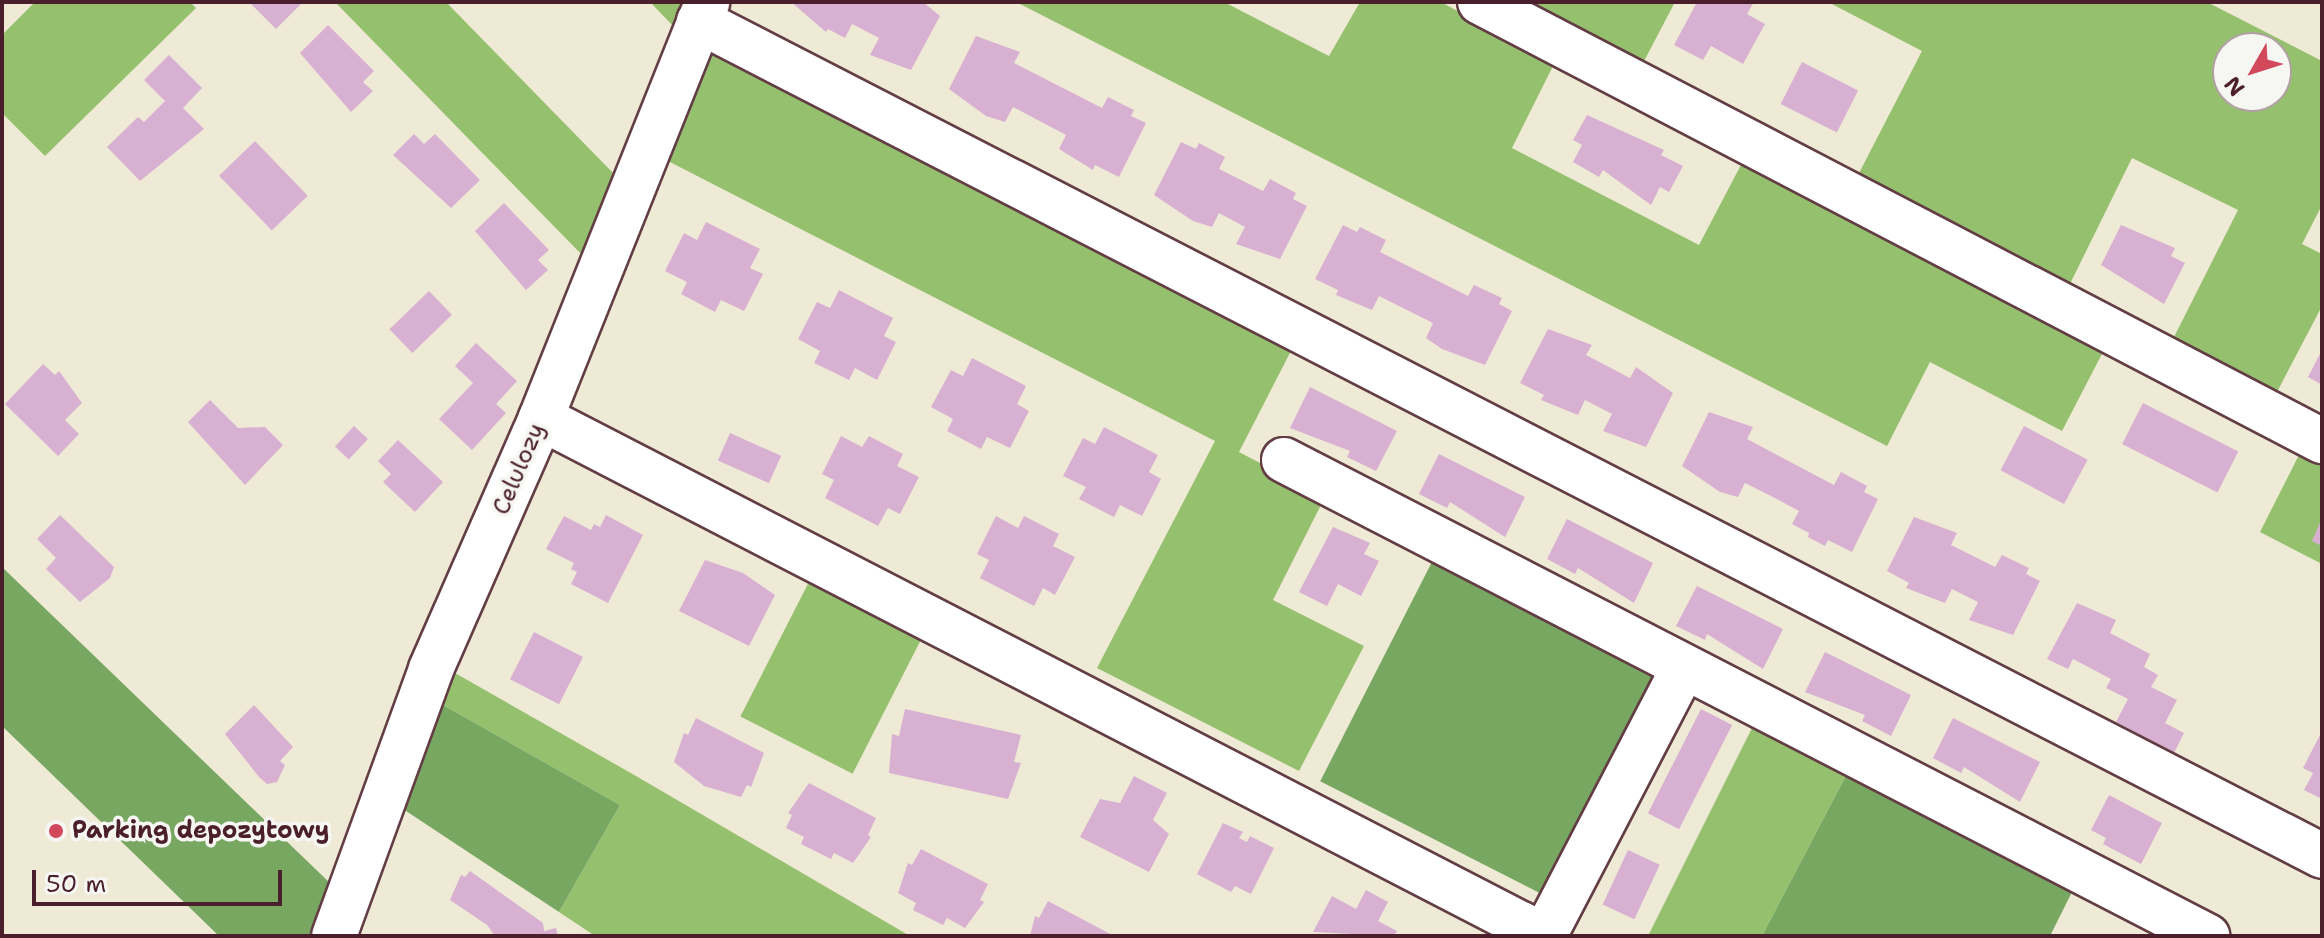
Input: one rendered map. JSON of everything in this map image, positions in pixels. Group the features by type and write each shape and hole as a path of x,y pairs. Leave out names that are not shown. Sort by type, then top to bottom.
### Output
{"street":[{"path":"1480,2 2322,441"},
{"path":"703,12 2322,856"},
{"name":"Celulozy","path":"334,936 431,669 541,418 703,12"},
{"path":"541,418 1544,936 1684,667"},
{"path":"1284,460 2207,936"}],"green space":[{"path":"35,2 190,2 196,8 45,156 2,113 2,35"},
{"path":"335,2 446,2 616,176 584,257"},
{"path":"650,2 687,2 674,27"},
{"path":"1016,2 1224,2 1329,56 1360,2 1441,2 1554,64 1512,148 1699,245 1743,161 2104,350 2062,431 1930,362 1887,446"},
{"path":"1537,2 1675,2 1642,65 1534,8"},
{"path":"1828,2 2207,2 2265,32 2212,32 2212,112 2292,112 2292,46 2322,61 2322,205 2302,244 2322,254 2322,306 2276,394 2172,341 2238,210 2132,158 2068,288 1857,177 1922,51"},
{"path":"713,53 1291,351 1239,452 1325,497 1273,600 1364,646 1299,771 1097,668 1215,441 664,159"},
{"path":"2301,451 2322,462 2322,564 2260,532"},
{"path":"1436,554 1667,672 1551,899 1320,781"},
{"path":"2,567 333,886 312,936 219,936 2,726"},
{"path":"813,574 925,631 853,774 740,717"},
{"path":"455,673 910,936 595,936 559,912 620,805 443,705"},
{"path":"443,705 620,805 559,912 403,809"},
{"path":"1757,718 1851,766 1762,936 1648,936"},
{"path":"1851,766 2077,882 2050,936 1762,936"}],"building":[{"path":"249,2 303,2 276,29"},
{"path":"791,2 923,2 940,16 911,70 870,55 879,38 852,24 845,38 828,29 826,32"},
{"path":"1697,2 1754,2 1747,14 1765,24 1743,64 1711,46 1703,60 1674,45"},
{"path":"328,25 374,71 363,82 373,91 351,112 300,53"},
{"path":"976,36 1020,52 1014,63 1102,108 1108,97 1134,110 1131,116 1146,123 1119,177 1095,165 1093,170 1059,149 1066,135 1013,107 1005,122 986,116 949,89"},
{"path":"169,55 202,88 183,108 204,129 140,181 107,147 138,117 144,122 165,101 144,80"},
{"path":"1802,62 1858,91 1837,132 1781,104"},
{"path":"1587,115 1664,150 1661,155 1683,166 1669,192 1660,187 1651,205 1603,170 1599,177 1573,162 1582,145 1573,140"},
{"path":"414,134 424,144 435,134 480,180 451,208 393,155"},
{"path":"255,141 308,196 272,230 219,176"},
{"path":"1181,142 1196,149 1199,143 1225,157 1219,169 1263,191 1270,179 1296,193 1293,199 1307,206 1280,259 1236,244 1245,227 1219,213 1212,227 1193,221 1154,195"},
{"path":"504,203 549,250 538,260 548,270 526,290 475,231"},
{"path":"706,222 760,249 750,268 763,274 744,311 721,300 715,312 681,294 687,282 665,271 684,233 697,240"},
{"path":"1343,225 1357,232 1360,227 1386,240 1380,252 1468,296 1474,285 1502,298 1499,304 1512,311 1485,365 1442,349 1426,338 1433,323 1379,296 1372,310 1336,295 1338,290 1315,279"},
{"path":"2121,225 2175,248 2171,256 2185,263 2164,304 2101,265"},
{"path":"839,290 893,318 884,336 896,342 877,380 855,368 849,380 814,363 820,351 798,339 817,302 830,308"},
{"path":"429,291 452,315 412,353 389,329"},
{"path":"1548,329 1592,345 1586,355 1630,378 1636,367 1673,393 1646,447 1603,431 1612,414 1585,400 1578,415 1541,400 1544,395 1520,383"},
{"path":"476,343 517,381 496,404 506,413 472,450 439,419 473,383 455,366"},
{"path":"2322,350 2322,385 2308,377"},
{"path":"972,358 1026,386 1017,404 1029,411 1010,448 987,437 981,449 947,431 953,419 931,407 951,370 963,376"},
{"path":"43,364 55,375 59,371 82,403 65,420 79,434 58,456 5,404"},
{"path":"1310,387 1397,431 1376,471 1347,457 1350,451 1290,428"},
{"path":"210,400 238,428 265,427 283,445 245,485 188,422"},
{"path":"2143,403 2238,452 2217,493 2122,444"},
{"path":"1709,412 1753,427 1747,439 1834,485 1841,472 1867,486 1864,492 1878,499 1852,552 1828,540 1825,546 1808,537 1809,533 1792,524 1799,511 1773,497 1745,483 1738,497 1720,492 1682,466"},
{"path":"354,426 368,439 349,459 335,446"},
{"path":"2024,426 2088,460 2064,504 2001,470"},
{"path":"1104,427 1158,455 1149,472 1161,479 1142,516 1120,505 1114,517 1079,499 1086,487 1063,476 1083,438 1095,444"},
{"path":"730,433 781,456 769,483 718,460"},
{"path":"841,436 862,447 869,436 903,454 897,466 919,477 900,514 888,508 878,526 825,498 834,480 822,474"},
{"path":"398,440 443,482 415,512 383,482 391,474 378,461"},
{"path":"1439,454 1525,497 1505,537 1450,502 1447,508 1419,494"},
{"path":"60,515 114,567 110,578 80,602 46,569 56,558 37,539"},
{"path":"606,515 643,535 608,603 571,584 577,572 571,569 574,563 546,549 564,516 591,530 594,524 600,527"},
{"path":"996,516 1018,528 1024,516 1059,534 1053,546 1075,557 1055,595 1043,588 1034,606 980,578 989,560 977,554"},
{"path":"1914,517 1957,533 1951,545 1995,567 2002,555 2029,568 2026,574 2040,581 2013,635 1969,620 1978,602 1952,589 1945,603 1906,588 1909,583 1887,571"},
{"path":"2322,518 2322,546 2312,541"},
{"path":"1567,519 1653,563 1634,603 1578,568 1575,574 1547,559"},
{"path":"1333,527 1370,543 1364,554 1379,561 1361,596 1338,584 1327,606 1299,592"},
{"path":"705,560 743,573 775,595 749,646 679,611"},
{"path":"1697,586 1783,629 1763,669 1707,634 1705,640 1676,626"},
{"path":"2077,603 2116,620 2110,633 2150,654 2144,667 2158,675 2151,687 2177,700 2165,723 2184,733 2171,759 2132,739 2135,732 2116,722 2128,699 2106,688 2111,679 2073,659 2068,669 2047,659"},
{"path":"534,632 583,657 559,704 510,679"},
{"path":"1825,652 1911,695 1891,736 1862,721 1865,715 1805,692"},
{"path":"254,705 293,747 280,761 285,765 277,782 267,784 259,777 225,734"},
{"path":"905,709 1021,735 1014,762 1021,763 1008,799 889,773 892,734 899,736"},
{"path":"1701,709 1732,725 1679,829 1648,813"},
{"path":"696,718 764,753 751,787 747,785 741,797 704,786 674,762 684,733 688,735"},
{"path":"1953,718 2040,762 2020,802 1964,767 1961,773 1933,758"},
{"path":"2322,731 2322,799 2304,790 2313,773 2303,768"},
{"path":"1134,776 1167,793 1153,820 1169,834 1149,872 1080,837 1100,799 1120,803"},
{"path":"809,783 876,818 868,835 871,837 853,863 834,853 831,859 801,844 804,837 786,828 792,815 788,813"},
{"path":"2109,795 2162,823 2141,864 2103,844 2106,838 2091,830"},
{"path":"1223,823 1243,832 1239,838 1247,842 1250,836 1274,848 1251,894 1235,886 1231,892 1197,874"},
{"path":"921,849 988,884 980,900 984,902 965,928 947,918 943,925 913,910 916,903 898,893 908,863 912,865"},
{"path":"1628,850 1660,865 1634,919 1603,904"},
{"path":"470,871 543,923 544,931 556,928 558,936 495,936 487,925 450,900 461,875 465,877"},
{"path":"1366,890 1388,902 1378,921 1397,931 1394,936 1313,932 1332,896 1356,909"},
{"path":"1048,901 1114,936 1030,936 1035,916 1039,918"}],"place":[{"name":"Parking depozytowy","path":"56,831"}]}
